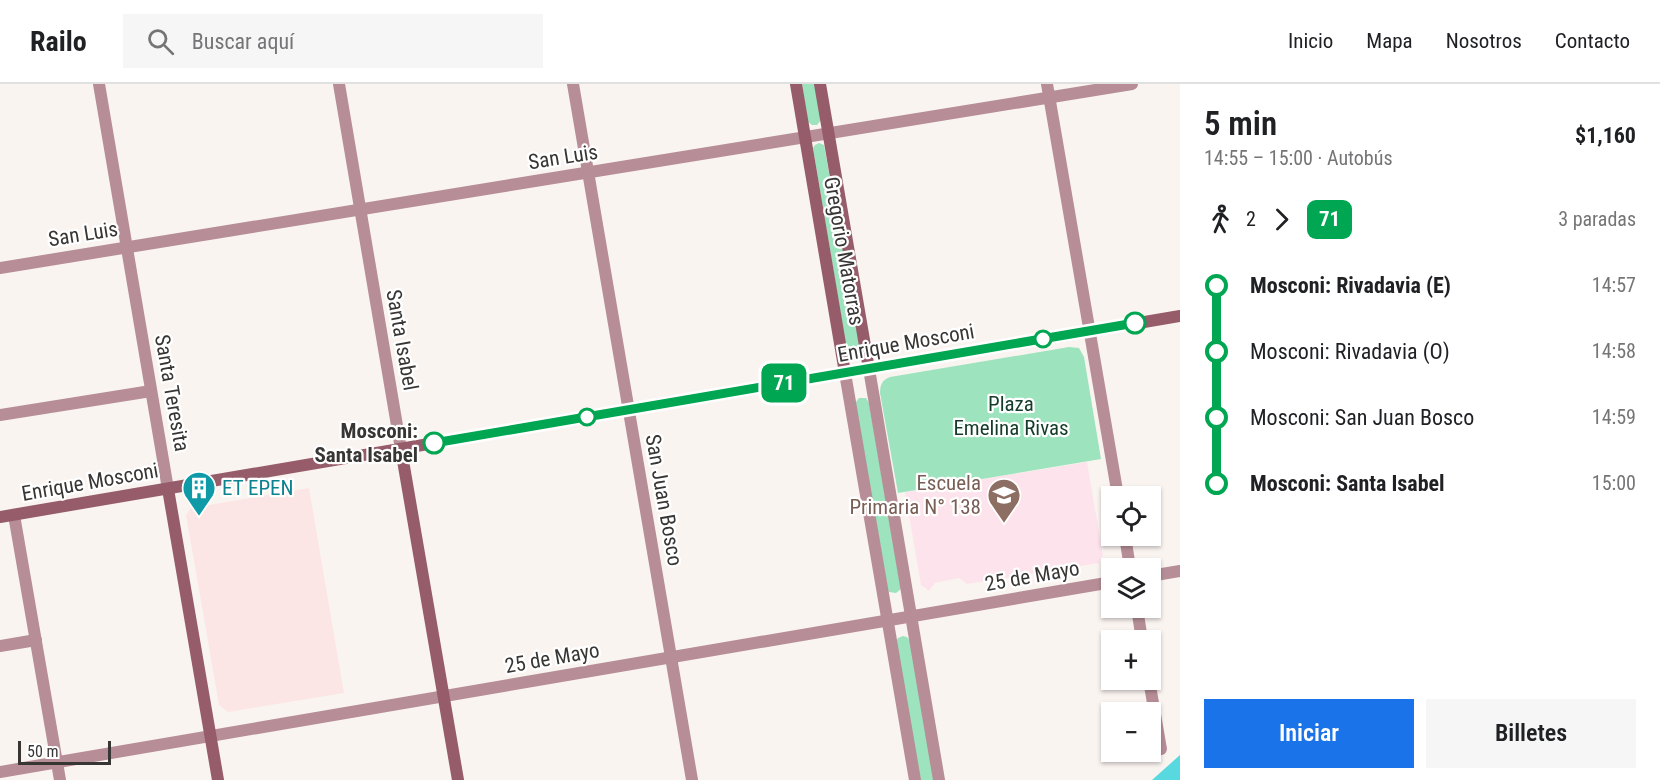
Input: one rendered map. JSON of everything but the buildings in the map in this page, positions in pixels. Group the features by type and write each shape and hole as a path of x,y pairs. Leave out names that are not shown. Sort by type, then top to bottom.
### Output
{"main road":[{"name":"Gregorio Matorras","path":"796,84 845,373"},
{"name":"Gregorio Matorras","path":"820,84 869,369"},
{"name":"Enrique Mosconi","path":"0,517 1180,316"},
{"name":"Santa Isabel","path":"401,449 458,780"},
{"name":"Santa Teresita","path":"168,489 218,780"}],"street":[{"name":"Santa Teresita","path":"99,84 168,489"},
{"name":"Santa Isabel","path":"339,84 401,449"},
{"name":"San Juan Bosco","path":"573,84 692,780"},
{"path":"1047,84 1116,486"},
{"name":"San Luis","path":"0,268 1132,84"},
{"name":"Gregorio Matorras","path":"869,369 939,780"},
{"name":"Gregorio Matorras","path":"845,373 915,780"},
{"path":"0,415 151,391"},
{"path":"14,515 60,780"},
{"path":"1161,574 1180,571"},
{"name":"25 de Mayo","path":"0,772 1101,584"},
{"path":"0,646 36,640"}],"shaded area":[{"name":"Escuela Primaria N° 138","path":"1087,462 1103,555 1099,563 967,584 959,578 935,583 929,591 921,585 905,492"},
{"path":"309,488 344,693 228,712 219,705 186,515 191,508"}],"green space":[{"path":"802,84 815,84 821,120 817,125 808,122"},
{"path":"819,143 824,145 860,346 853,352 846,346 813,148"},
{"name":"Plaza Emelina Rivas","path":"1069,347 1079,348 1084,357 1101,459 898,493 880,393 883,381 890,377"},
{"path":"859,398 866,398 869,403 901,589 896,593 888,590 856,406"},
{"path":"903,636 910,641 934,780 920,780 896,642"}],"water":[{"path":"1180,755 1180,780 1152,780"}],"bus line":[{"name":"71","path":"434,443 1135,323"}],"place":[{"name":"Mosconi: Santa Isabel","path":"434,443"},
{"name":"ET EPEN","path":"199,517"},
{"name":"Escuela Primaria N° 138","path":"1004,524"}]}
